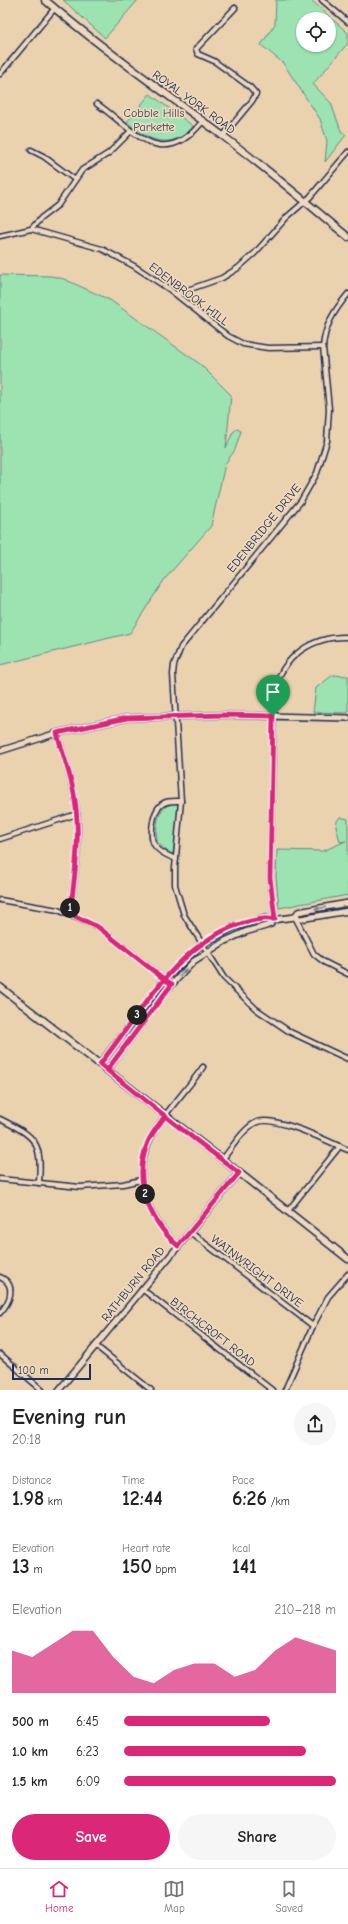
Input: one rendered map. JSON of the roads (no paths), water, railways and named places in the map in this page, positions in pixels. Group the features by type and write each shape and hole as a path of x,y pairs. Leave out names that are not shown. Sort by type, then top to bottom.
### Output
{"main road":[{"name":"ROYAL YORK ROAD","path":"46,0 102,47 223,136 306,201 348,237"},
{"path":"0,987 348,1259"}],"street":[{"path":"322,0 348,22"},
{"path":"0,74 55,8"},
{"path":"223,136 256,94 250,87 214,61 198,54 196,49 235,8"},
{"path":"97,104 146,142 167,145 182,141 197,129 203,121"},
{"path":"31,229 41,218 60,202 74,179 82,170 117,146 131,131"},
{"path":"31,150 43,156 74,179"},
{"path":"176,294 231,273 248,260 276,227 306,201 348,152"},
{"name":"EDENBROOK HILL","path":"0,236 31,229 102,249 134,266 176,294 228,336 243,344 259,348 323,347"},
{"name":"EDENBRIDGE DRIVE","path":"348,294 331,317 326,329 323,347 330,409 327,441 317,472 301,501 180,647 174,665 175,716 181,801 175,886 184,915 206,952 224,978 256,1009 290,1032 348,1059"},
{"path":"107,1070 172,984 194,961 206,952 234,936 271,924 274,920 270,878 274,691 286,663 295,654 314,643 330,638 348,636"},
{"path":"0,751 57,733 127,718 223,715 348,718"},
{"path":"57,733 73,789 77,814 75,870 70,914"},
{"path":"176,859 163,853 155,846 152,833 156,810 160,805 171,801 181,801"},
{"path":"0,839 77,814"},
{"path":"0,900 58,910 98,927 172,984"},
{"path":"295,917 298,912 348,903"},
{"path":"100,1064 164,979 202,944 238,926 265,918 274,920 295,917 300,920 348,911"},
{"path":"295,917 314,954 324,962 348,974"},
{"path":"178,1246 167,1236 159,1225 148,1202 141,1180 143,1157 147,1144 165,1116 203,1066"},
{"path":"0,1119 23,1131 34,1142 41,1161 39,1183"},
{"path":"222,1160 250,1126 265,1119 285,1124 348,1150"},
{"path":"287,1212 340,1146"},
{"name":"RATHBURN ROAD","path":"59,1390 239,1173"},
{"path":"0,1179 80,1187 123,1184 141,1180"},
{"name":"WAINWRIGHT DRIVE","path":"190,1232 313,1326"},
{"path":"285,1390 313,1326 328,1298 348,1274"},
{"path":"0,1277 8,1284 10,1295 8,1303 0,1313"},
{"name":"BIRCHCROFT ROAD","path":"142,1290 272,1390"},
{"path":"96,1346 151,1390"},
{"path":"0,1354 42,1390"}],"park label":[{"name":"Cobble Hills Parkette","path":"154,120"}]}
